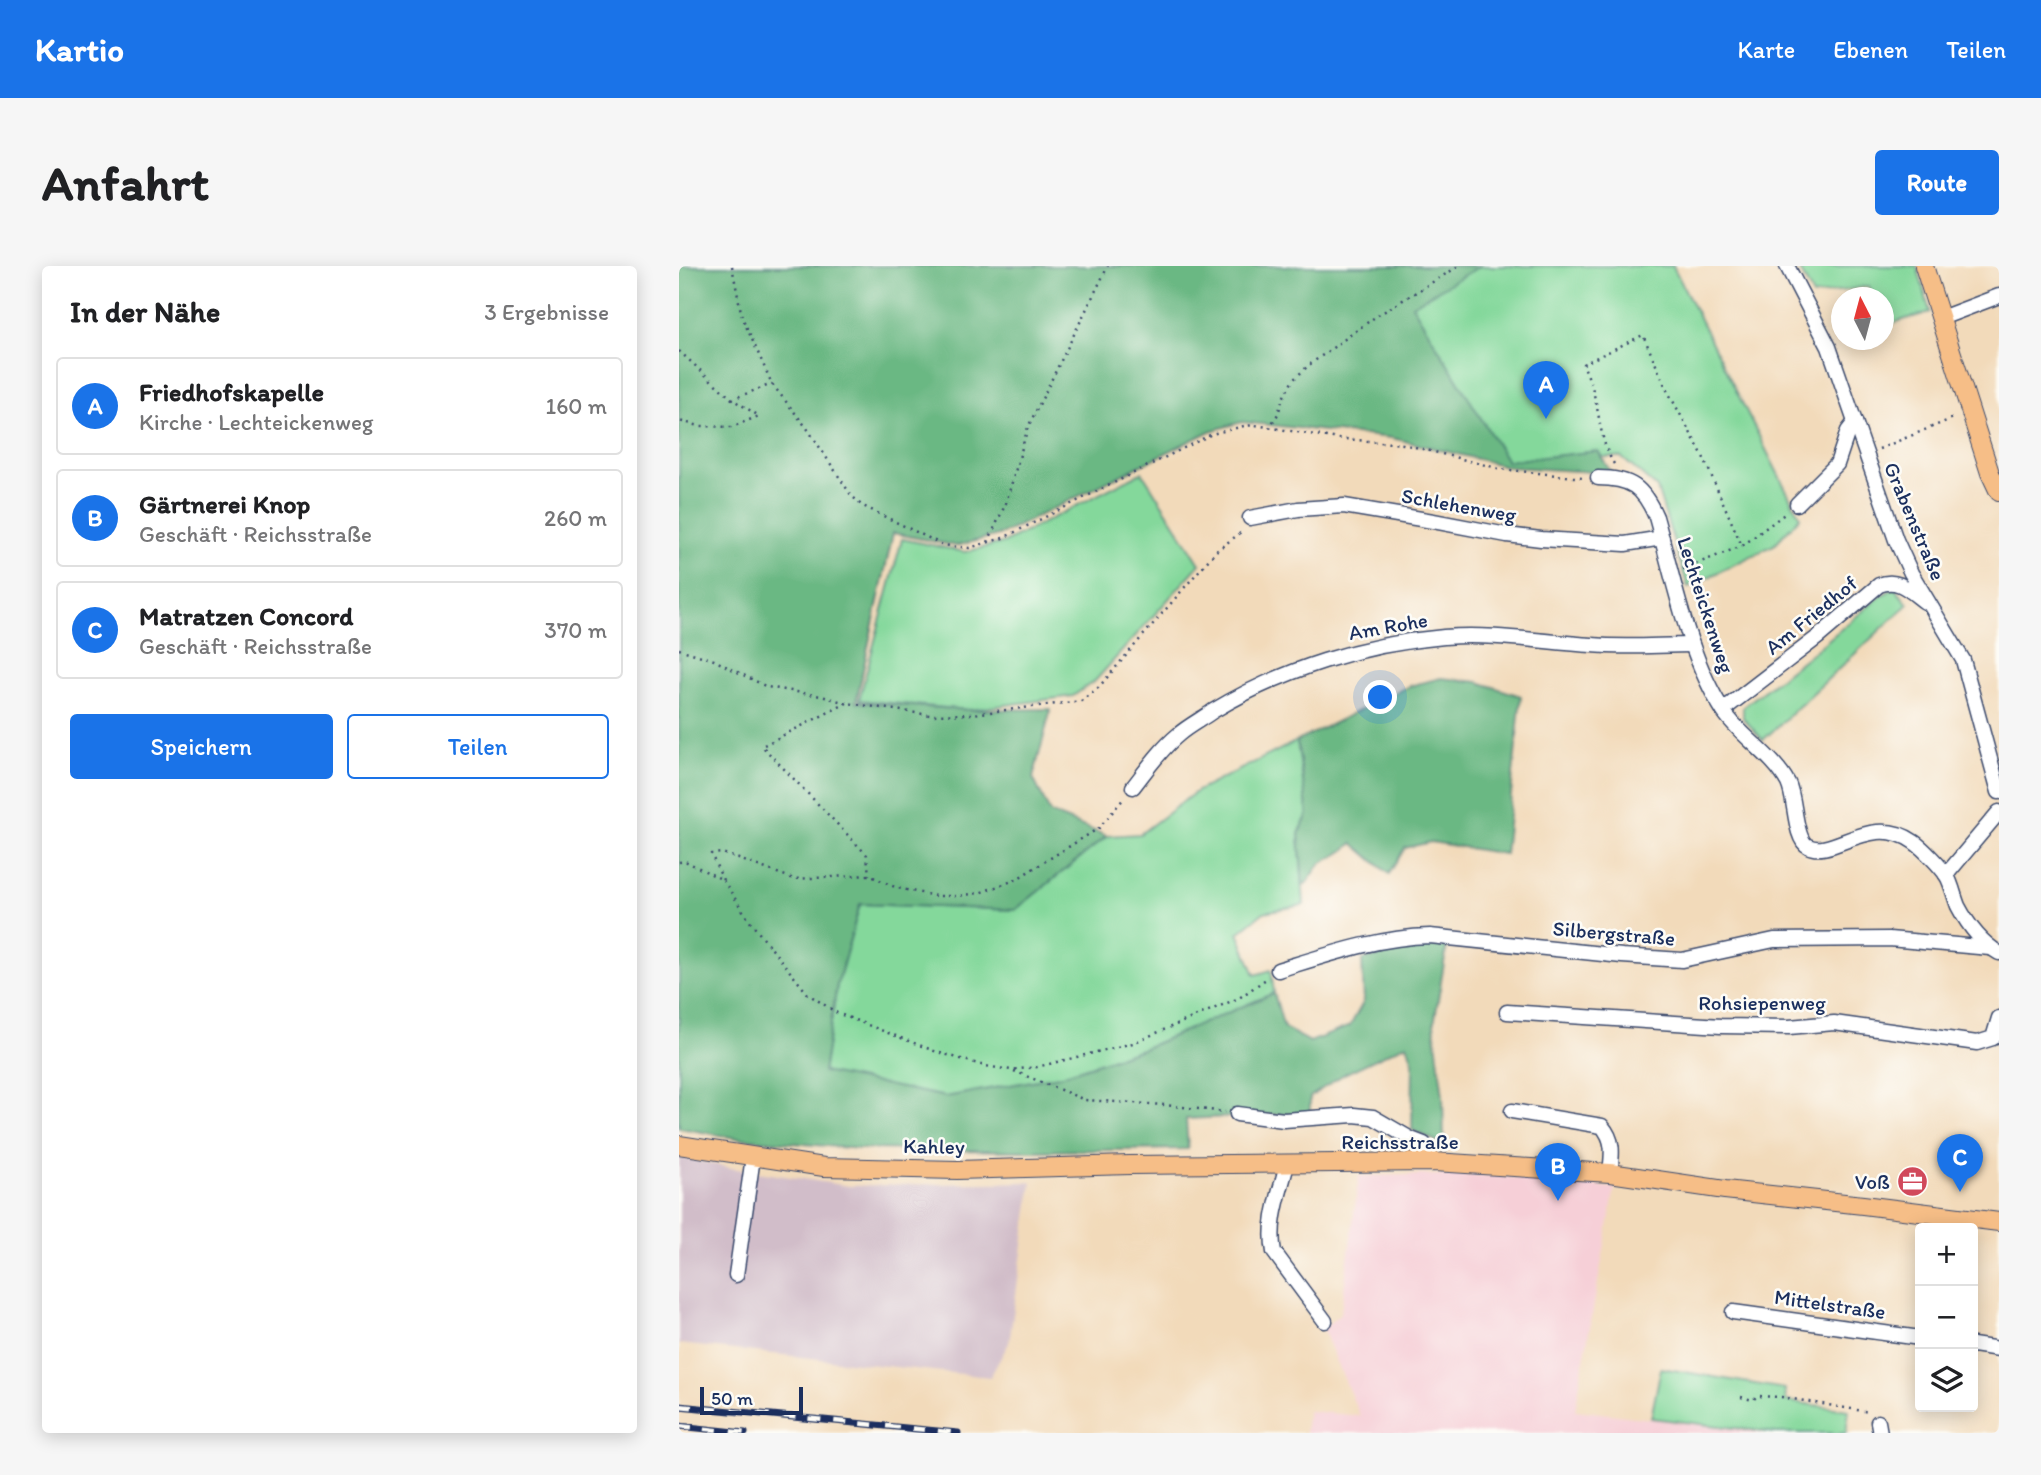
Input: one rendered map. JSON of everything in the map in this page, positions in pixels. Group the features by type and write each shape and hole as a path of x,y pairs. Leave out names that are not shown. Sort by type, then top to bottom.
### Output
{"main road":[{"path":"1924,266 1990,473 1999,492"},
{"name":"Kahley","path":"679,1145 824,1167 944,1170 1190,1164"},
{"name":"Reichsstraße","path":"1190,1164 1434,1162 1610,1174 1724,1191 1999,1222"}],"street":[{"name":"Grabenstraße","path":"1787,266 1829,347 1896,540 1911,573 1963,660 1999,792"},
{"path":"1941,318 1999,296"},
{"path":"1797,505 1837,464 1848,431 1855,422"},
{"path":"1598,478 1622,480"},
{"name":"Lechteickenweg","path":"1622,480 1639,489 1649,500 1692,645 1703,672 1732,723 1773,763 1786,780 1794,801 1799,835 1803,842 1820,849 1866,833 1896,833 1915,842 1946,875"},
{"name":"Schlehenweg","path":"1252,518 1298,509 1344,506 1507,536 1625,544 1662,538"},
{"name":"Am Friedhof","path":"1723,710 1818,637 1879,585 1891,582 1898,584 1929,604"},
{"name":"Am Rohe","path":"1133,787 1178,734 1238,696 1317,663 1348,654 1445,637 1510,638 1595,646 1692,645"},
{"path":"1995,950 1977,936 1969,925 1946,875 1999,811"},
{"name":"Silbergstraße","path":"1278,970 1411,936 1682,960 1775,940 1889,939 1995,950"},
{"name":"Rohsiepenweg","path":"1507,1012 1721,1026 1789,1027 1834,1023 1977,1043 1993,1038 1999,1018"},
{"path":"1512,1111 1602,1126 1608,1133 1613,1149 1610,1174"},
{"path":"1237,1114 1284,1121 1354,1115 1373,1117 1424,1144 1434,1162"},
{"path":"736,1275 753,1157"},
{"path":"1287,1164 1273,1220 1274,1252 1325,1321"},
{"name":"Mittelstraße","path":"1733,1312 1915,1337"},
{"path":"1978,1346 1999,1349"}],"path":[{"path":"732,266 742,317 772,384 807,428 851,495 861,505 943,545 968,548 1003,538 1212,434 1244,426 1403,444 1501,470 1598,478"},
{"path":"988,542 1006,503 1028,427 1108,266"},
{"path":"1269,428 1293,380 1309,365 1374,317 1459,266"},
{"path":"1622,480 1606,451 1594,395 1583,364 1643,335 1667,390 1702,454 1742,546"},
{"path":"679,351 732,399 759,416 732,426 700,426 679,421"},
{"path":"732,399 772,384"},
{"path":"1866,455 1971,411"},
{"path":"1672,573 1742,546 1797,505"},
{"path":"679,649 714,660 767,688 809,694 847,704 930,715 973,714 1081,701 1098,688 1216,551 1240,534 1252,518"},
{"path":"847,704 762,746 867,855 869,875"},
{"path":"1133,787 1099,828 1015,880 979,893 935,896 897,888 869,875 794,879 722,853 711,854 723,880 758,932 808,994 837,1013 937,1052 985,1066 1011,1070 1085,1100 1165,1105 1237,1114"},
{"path":"679,862 685,861 723,880"},
{"path":"1011,1070 1037,1067 1133,1042 1239,998 1278,970"},
{"path":"1741,1397 1753,1400 1757,1396 1781,1397 1869,1412 1879,1428"}],"shaded area":[{"path":"679,1157 849,1186 1032,1182 1009,1343 990,1377 679,1344"},
{"path":"1359,1176 1496,1176 1615,1188 1575,1410 1769,1433 1305,1433 1308,1411 1360,1416 1323,1329 1341,1313"}],"green space":[{"path":"679,266 1480,266 1412,305 1507,461 1598,451 1611,473 1510,467 1392,438 1242,422 1210,431 1002,534 956,546 893,533 856,702 969,710 1051,709 1033,778 1050,813 1107,836 1015,910 860,904 837,985 823,1072 946,1097 1059,1076 1145,1048 1274,993 1284,1028 1310,1042 1350,1026 1364,1001 1362,960 1417,948 1447,945 1434,1024 1443,1096 1444,1145 1412,1130 1413,1062 1407,1044 1344,1074 1310,1097 1310,1113 1186,1119 1188,1149 860,1149 736,1138 679,1128"},
{"path":"1480,266 1673,266 1800,517 1774,545 1688,587 1657,488 1621,457 1602,457 1598,451 1507,462 1411,305"},
{"path":"1798,266 1917,266 1930,312 1894,323 1894,287 1831,287 1831,293 1813,296"},
{"path":"1142,472 1200,564 1096,680 1073,696 969,710 859,700 902,539 965,552 1006,542"},
{"path":"1895,588 1908,604 1763,740 1743,718 1743,707 1882,595"},
{"path":"1441,678 1478,682 1521,696 1505,854 1431,842 1405,848 1389,874 1353,843 1322,863 1303,886 1299,834 1308,814 1297,741 1409,686"},
{"path":"1297,741 1308,814 1299,834 1304,905 1264,912 1238,933 1255,975 1271,970 1274,993 1145,1048 1059,1076 946,1097 823,1073 837,985 860,904 1015,910 1107,836 1140,834 1197,791"},
{"path":"1661,1368 1785,1389 1786,1401 1849,1410 1846,1433 1776,1433 1651,1418"}],"railway":[{"path":"679,1406 958,1433"},
{"path":"679,1426 745,1433"}],"place":[{"name":"Friedhofskapelle","path":"1546,419"},
{"name":"Voß","path":"1913,1181"},
{"name":"Matratzen Concord","path":"1960,1192"},
{"name":"Gärtnerei Knop","path":"1558,1201"}]}
